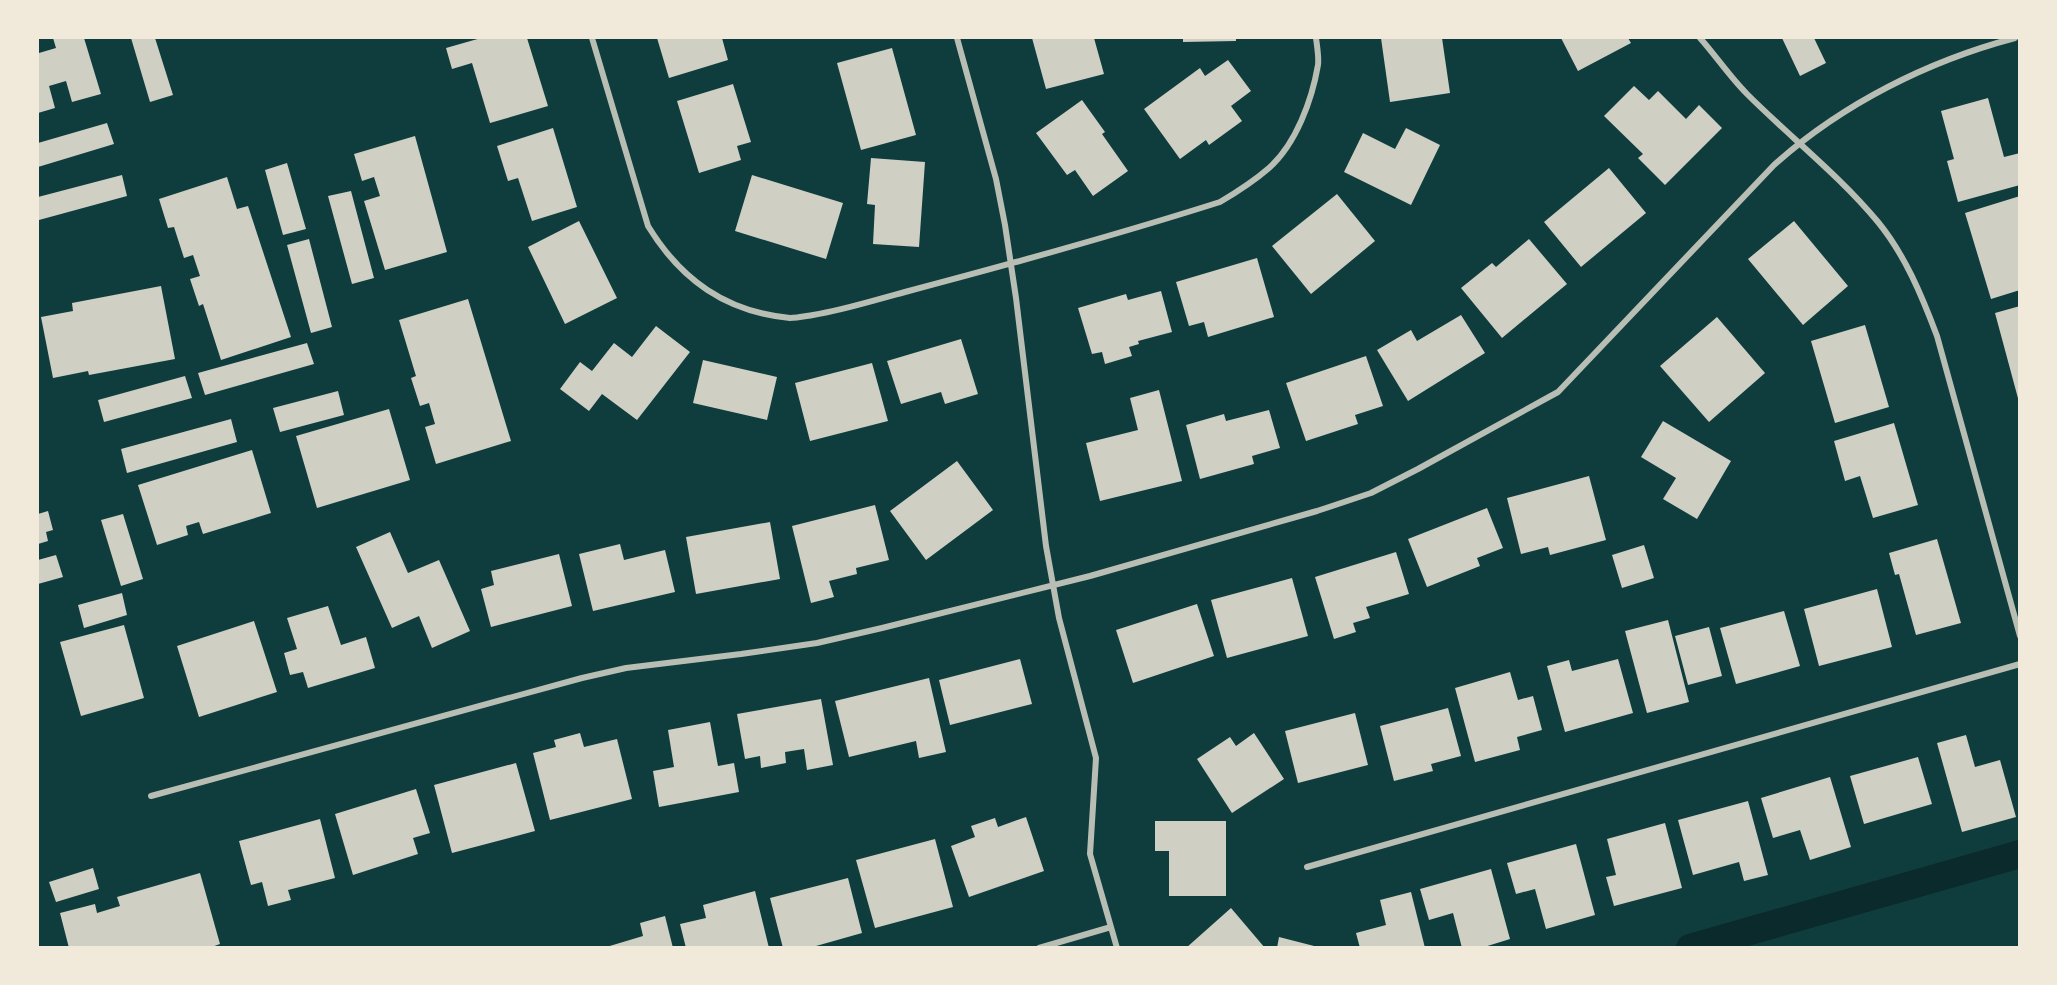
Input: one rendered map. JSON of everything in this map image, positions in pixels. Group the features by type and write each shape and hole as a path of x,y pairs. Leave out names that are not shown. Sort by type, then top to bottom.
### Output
{"street":[{"path":"592,38 648,226 662,250 702,287 722,300 757,312 793,318 829,312 1011,264 1220,202 1271,167 1289,145 1304,116 1318,63 1316,38"},
{"path":"957,38 996,179 1011,264 1046,546 1059,618 1096,758 1090,854 1117,948"},
{"path":"1700,38 1746,93 1800,142 1879,223 1902,258 1924,302 1937,336 2019,636"},
{"path":"151,796 582,678 626,668 817,643 1053,586 1317,511 1371,493 1558,392 1774,165 1800,142 1893,84 1983,46 2015,38"},
{"path":"1307,867 2019,664"},
{"path":"1039,948 1111,927"}],"building":[{"path":"53,38 84,38 101,94 72,102 66,81 49,86 55,108 38,113 38,48 39,53 56,48"},
{"path":"131,38 155,38 173,95 150,102"},
{"path":"481,38 527,38 548,106 490,123 472,63 452,69 446,48"},
{"path":"657,38 722,38 728,60 669,78"},
{"path":"1032,38 1094,38 1104,74 1046,89"},
{"path":"1183,38 1236,38 1236,41 1183,42"},
{"path":"1381,38 1442,38 1450,93 1390,102"},
{"path":"1561,38 1628,38 1631,43 1578,71"},
{"path":"1782,38 1814,38 1826,63 1800,76"},
{"path":"892,48 916,135 861,150 837,63"},
{"path":"1228,60 1251,91 1231,106 1242,121 1209,145 1206,140 1180,159 1144,109 1200,68 1205,76"},
{"path":"733,84 751,142 737,146 741,160 699,173 677,101"},
{"path":"1634,86 1649,100 1658,91 1686,119 1699,105 1722,128 1665,185 1638,158 1643,154 1604,116"},
{"path":"1988,98 2004,157 2020,153 2020,185 1958,202 1947,161 1954,159 1941,111"},
{"path":"1082,100 1105,132 1102,134 1128,171 1093,196 1075,170 1067,175 1036,133"},
{"path":"107,123 114,144 38,167 38,143"},
{"path":"553,128 577,207 532,221 518,178 508,181 497,146"},
{"path":"1406,128 1440,145 1411,205 1344,172 1363,133 1395,149"},
{"path":"415,136 447,252 385,270 364,201 380,196 374,177 362,181 354,154"},
{"path":"871,158 925,162 919,247 873,244 875,205 867,204"},
{"path":"287,163 306,229 283,235 265,170"},
{"path":"1609,168 1646,213 1581,267 1544,222"},
{"path":"122,175 127,196 39,220 38,197"},
{"path":"752,175 843,203 826,259 735,231"},
{"path":"227,177 237,209 248,206 291,337 221,360 203,304 199,306 190,279 200,276 193,255 184,258 174,227 168,228 159,199"},
{"path":"351,191 374,278 352,284 328,196"},
{"path":"1337,194 1375,241 1311,294 1272,246"},
{"path":"2020,196 2020,290 1991,299 1965,213"},
{"path":"579,221 617,298 565,324 528,247"},
{"path":"1794,221 1848,286 1803,325 1748,259"},
{"path":"309,239 332,327 311,333 287,245"},
{"path":"1529,239 1567,284 1502,338 1461,288 1492,263 1496,267"},
{"path":"1257,258 1274,317 1208,337 1204,322 1189,326 1176,282"},
{"path":"161,286 175,359 89,375 88,371 53,378 41,317 73,311 72,303"},
{"path":"1161,291 1172,332 1138,341 1139,344 1129,347 1132,356 1105,364 1102,352 1092,354 1078,308 1126,294 1128,300"},
{"path":"468,299 511,441 436,464 425,427 435,424 429,403 420,406 411,378 416,376 399,320"},
{"path":"2020,306 2020,402 2019,402 1995,313"},
{"path":"1461,315 1485,353 1408,401 1377,350 1411,330 1417,341"},
{"path":"1717,317 1765,373 1709,422 1660,366"},
{"path":"1865,325 1889,407 1835,423 1811,341"},
{"path":"656,326 690,352 637,420 602,394 589,411 560,389 580,362 592,371 614,343 632,357"},
{"path":"961,339 978,394 945,404 941,392 901,404 887,361"},
{"path":"307,343 314,364 205,395 198,373"},
{"path":"1366,356 1383,406 1355,415 1358,424 1306,441 1286,383"},
{"path":"703,360 777,377 767,420 693,403"},
{"path":"872,363 888,421 810,441 795,383"},
{"path":"185,376 192,398 104,422 98,400"},
{"path":"1159,390 1182,481 1100,501 1086,443 1138,430 1130,398"},
{"path":"338,391 344,415 280,432 273,408"},
{"path":"389,409 410,480 317,508 296,436"},
{"path":"1269,410 1280,448 1252,456 1254,464 1200,479 1186,425 1224,414 1226,421"},
{"path":"231,419 237,442 127,473 121,449"},
{"path":"1663,421 1731,461 1697,519 1663,499 1676,478 1641,457"},
{"path":"1894,423 1918,505 1873,518 1860,476 1845,481 1834,441"},
{"path":"252,450 271,513 203,534 199,522 186,526 188,535 157,545 138,485"},
{"path":"957,461 993,510 926,560 890,511"},
{"path":"1589,476 1606,540 1550,555 1548,547 1521,554 1507,498"},
{"path":"875,505 889,560 856,568 857,574 829,581 834,597 811,603 792,526"},
{"path":"1487,508 1503,548 1477,558 1480,566 1427,587 1408,539"},
{"path":"48,511 53,530 46,532 48,541 38,544 38,514"},
{"path":"123,514 143,579 121,586 101,520"},
{"path":"770,522 780,579 696,594 686,537"},
{"path":"390,532 408,573 439,560 470,631 432,648 419,616 392,628 356,547"},
{"path":"1937,539 1961,623 1916,635 1899,574 1895,575 1889,553"},
{"path":"620,544 624,560 665,550 675,592 593,611 579,554"},
{"path":"1644,545 1654,578 1622,588 1612,555"},
{"path":"1396,552 1409,594 1366,607 1370,618 1353,623 1356,632 1334,639 1315,577"},
{"path":"559,554 572,606 491,627 481,589 494,585 491,571"},
{"path":"56,555 63,577 38,584 38,560"},
{"path":"1292,578 1308,636 1227,658 1211,600"},
{"path":"1877,589 1892,647 1819,666 1804,609"},
{"path":"122,593 127,615 84,628 78,605"},
{"path":"1197,604 1214,656 1133,683 1116,630"},
{"path":"328,606 341,645 366,637 375,668 308,688 303,672 290,675 284,653 297,649 287,618"},
{"path":"1784,611 1800,666 1736,684 1720,628"},
{"path":"1668,620 1689,702 1647,713 1625,631"},
{"path":"254,621 277,692 199,717 177,646"},
{"path":"124,625 144,698 81,716 60,642"},
{"path":"1709,627 1722,676 1688,685 1675,636"},
{"path":"1020,659 1032,704 950,725 939,680"},
{"path":"1618,659 1633,713 1565,732 1547,666 1569,660 1572,671"},
{"path":"1510,672 1518,700 1533,696 1542,730 1517,737 1520,750 1475,762 1455,688"},
{"path":"929,678 946,752 919,758 916,741 849,757 835,701"},
{"path":"821,699 833,765 807,770 804,749 785,752 786,763 761,768 760,756 745,759 737,714"},
{"path":"1448,708 1461,756 1431,764 1433,771 1394,781 1380,726"},
{"path":"1355,713 1368,765 1298,783 1285,731"},
{"path":"710,722 718,766 734,763 739,792 659,807 653,771 674,767 668,730"},
{"path":"580,733 584,747 617,739 632,799 550,820 533,753 556,747 554,740"},
{"path":"1254,733 1284,779 1232,813 1197,759 1230,737 1236,746"},
{"path":"1966,735 1975,767 2000,760 2016,817 1962,832 1937,743"},
{"path":"1918,757 1932,804 1864,824 1850,776"},
{"path":"516,763 535,831 452,853 434,785"},
{"path":"1830,777 1851,847 1810,860 1800,830 1773,838 1761,798"},
{"path":"416,789 430,833 413,838 418,854 353,875 335,814"},
{"path":"1748,801 1768,875 1744,881 1739,862 1693,875 1678,820"},
{"path":"1026,817 1044,871 969,897 951,846 975,837 971,826 995,818 998,827"},
{"path":"320,819 335,878 288,890 291,900 268,906 262,882 251,885 239,841"},
{"path":"1155,821 1226,821 1226,896 1169,896 1169,851 1155,851"},
{"path":"1665,823 1682,888 1614,906 1606,877 1616,875 1607,839"},
{"path":"935,839 953,907 875,928 856,860"},
{"path":"1576,844 1595,915 1546,929 1535,889 1516,894 1507,863"},
{"path":"93,868 99,889 56,902 49,882"},
{"path":"1491,869 1510,939 1481,948 1462,948 1453,913 1429,920 1420,889"},
{"path":"200,873 220,944 209,948 69,948 60,913 95,904 97,913 120,906 117,897"},
{"path":"848,878 862,933 809,948 783,948 770,898"},
{"path":"755,891 769,948 686,948 680,924 706,918 703,905"},
{"path":"1411,892 1425,948 1360,948 1356,933 1386,925 1380,900"},
{"path":"1231,908 1265,948 1186,948"},
{"path":"665,916 673,948 603,948 643,936 640,923"},
{"path":"1279,937 1318,947 1318,948 1277,948"}],"waterway":[{"path":"1690,948 2020,854"}]}
